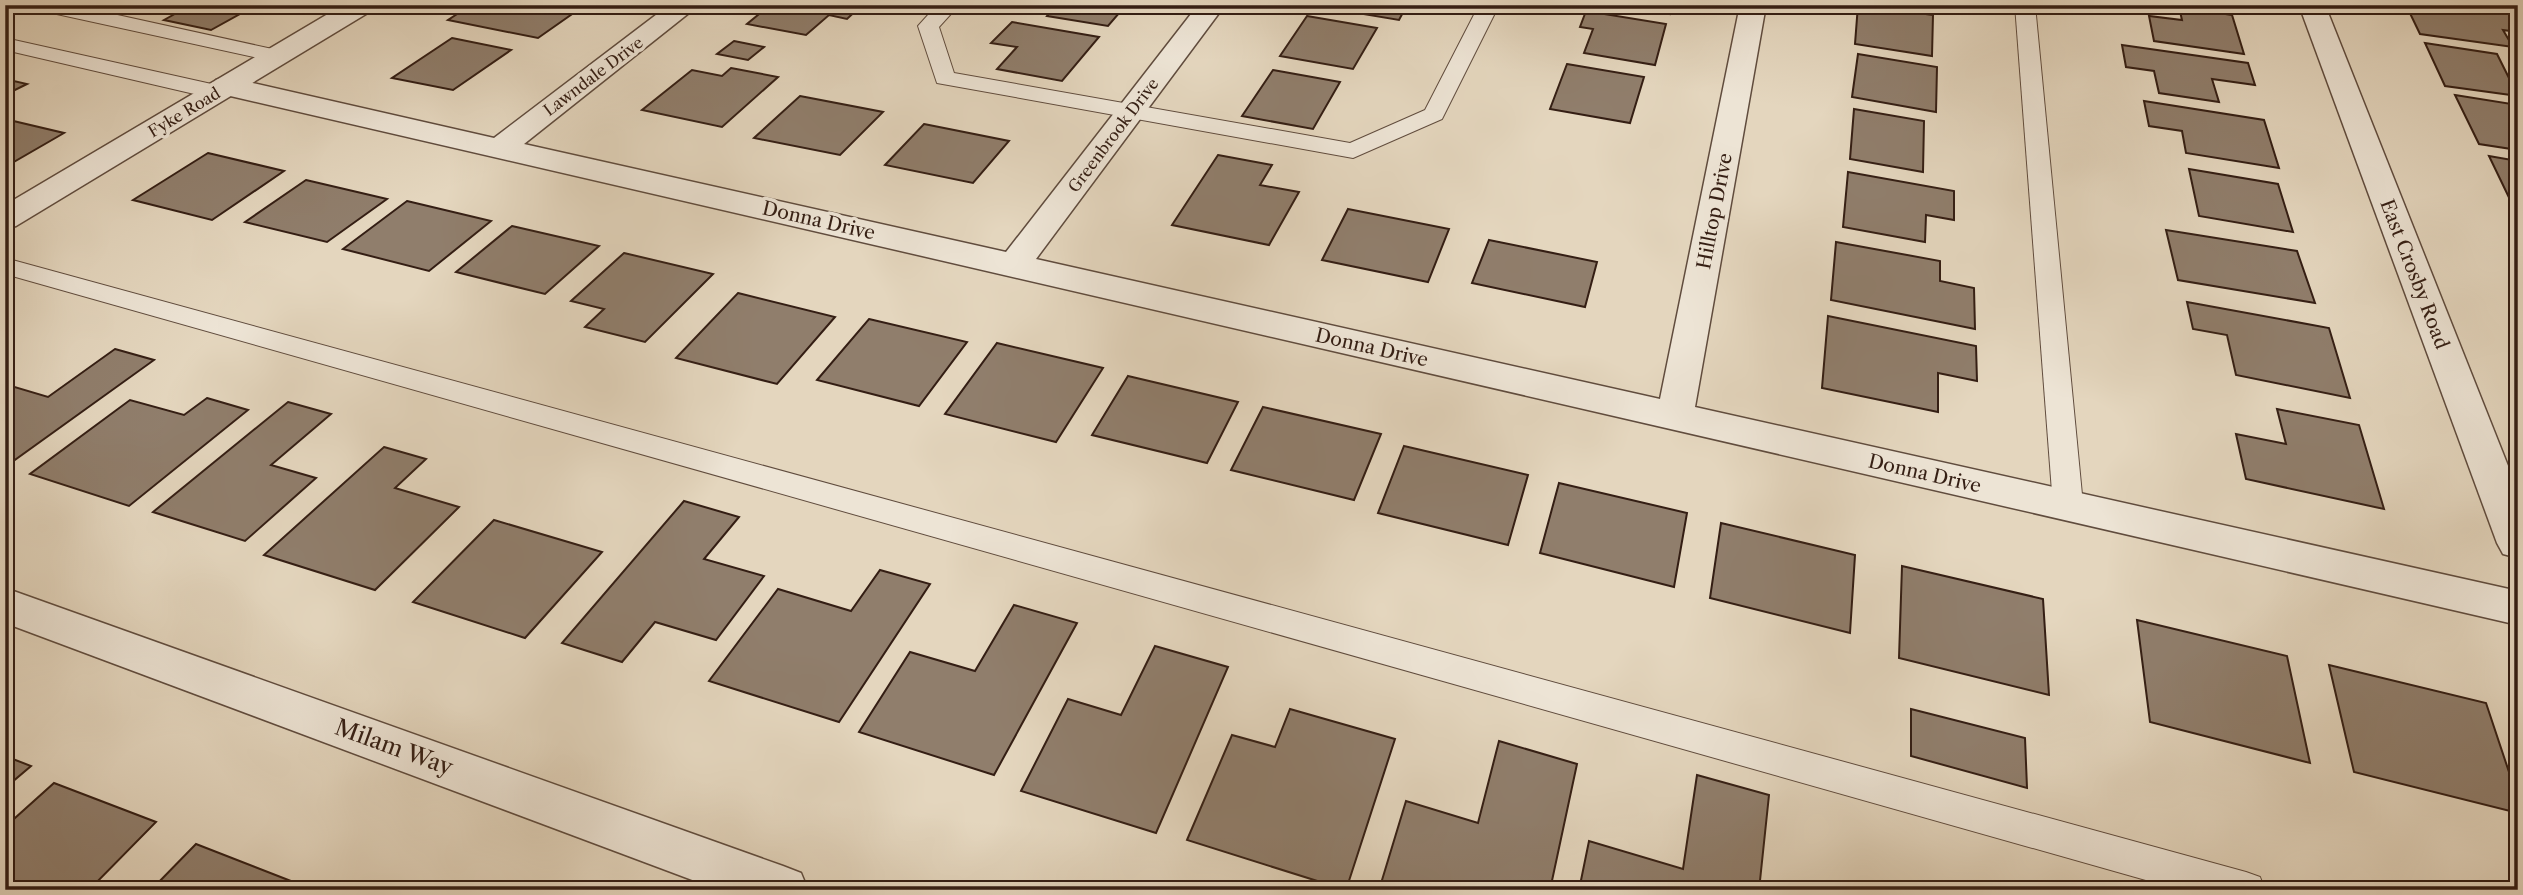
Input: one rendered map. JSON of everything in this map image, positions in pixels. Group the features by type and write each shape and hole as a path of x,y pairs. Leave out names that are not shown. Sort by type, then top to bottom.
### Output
{"street":[{"name":"Fyke Road","path":"5,219 362,5"},
{"name":"Lawndale Drive","path":"501,147 686,5"},
{"name":"Greenbrook Drive","path":"1014,265 1212,5"},
{"name":"Hilltop Drive","path":"1675,416 1753,5"},
{"name":"East Crosby Road","path":"2312,5 2518,543"},
{"name":"Donna Drive","path":"221,89 501,147 2518,608"},
{"name":"Milam Way","path":"5,605 783,890"}],"lane":[{"path":"43,5 277,57"},
{"path":"949,5 928,26 945,78 1353,151 1434,114 1489,5"},
{"path":"2025,5 2068,505"},
{"path":"5,44 221,89"},
{"path":"5,266 2246,890"}],"building":[{"path":"191,5 256,5 211,30 164,20"},
{"path":"471,5 585,5 538,38 448,20"},
{"path":"770,5 862,5 847,19 829,15 806,35 747,24"},
{"path":"1056,5 1126,5 1108,26 1047,16"},
{"path":"1315,5 1407,5 1399,20 1315,6"},
{"path":"1617,5 1673,5 1670,14"},
{"path":"1858,5 1933,15 1932,56 1855,44"},
{"path":"2406,5 2470,5 2518,12 2518,32 2503,30 2513,47 2420,34"},
{"path":"2179,7 2232,15 2244,54 2154,41 2149,16 2182,20"},
{"path":"1586,11 1666,24 1655,65 1584,53 1593,29 1580,27"},
{"path":"1307,16 1377,28 1353,69 1280,56"},
{"path":"1012,22 1099,37 1062,81 997,69 1017,47 991,43"},
{"path":"452,38 511,50 453,90 392,78"},
{"path":"734,41 764,47 748,60 717,54"},
{"path":"2425,43 2497,54 2518,96 2445,86"},
{"path":"2122,45 2248,63 2255,85 2212,79 2219,102 2159,93 2154,71 2126,67"},
{"path":"1858,54 1937,67 1936,112 1852,97"},
{"path":"1567,64 1644,77 1630,123 1550,109"},
{"path":"731,68 778,77 722,127 642,110 692,70 722,76"},
{"path":"1273,70 1340,82 1313,129 1242,116"},
{"path":"5,79 27,84 5,95"},
{"path":"2455,95 2518,105 2518,150 2479,144"},
{"path":"800,96 883,112 840,155 754,138"},
{"path":"2144,101 2264,120 2279,168 2186,153 2182,131 2149,126"},
{"path":"1854,109 1924,121 1923,172 1850,159"},
{"path":"5,119 64,133 5,167"},
{"path":"924,124 1009,141 973,183 885,165"},
{"path":"208,153 284,171 212,220 133,200"},
{"path":"1218,155 1272,165 1260,185 1299,192 1269,245 1172,225"},
{"path":"2489,156 2518,161 2518,210 2515,210"},
{"path":"2189,169 2278,184 2293,232 2199,216"},
{"path":"1848,172 1954,191 1954,220 1926,215 1925,242 1843,227"},
{"path":"306,180 387,199 327,242 245,222"},
{"path":"407,201 491,221 429,271 343,249"},
{"path":"1348,209 1449,229 1428,282 1322,260"},
{"path":"512,226 599,246 545,294 456,272"},
{"path":"2166,230 2297,251 2315,303 2178,280"},
{"path":"1489,240 1597,262 1585,307 1472,283"},
{"path":"1836,242 1940,261 1940,281 1974,288 1975,329 1831,300"},
{"path":"624,253 713,274 645,342 585,327 604,309 571,301"},
{"path":"738,293 835,317 777,384 676,358"},
{"path":"2187,302 2329,328 2350,398 2236,375 2227,335 2193,329"},
{"path":"1828,316 1976,346 1977,381 1938,373 1938,412 1822,388"},
{"path":"869,319 967,342 919,406 817,380"},
{"path":"997,343 1103,368 1056,442 945,414"},
{"path":"115,349 154,360 5,467 5,387 8,385 48,397"},
{"path":"1128,376 1238,402 1207,463 1092,435"},
{"path":"207,398 248,410 129,506 30,474 130,400 184,415"},
{"path":"288,402 331,414 271,465 316,478 245,541 153,512"},
{"path":"1263,407 1381,434 1354,500 1231,470"},
{"path":"2277,409 2359,425 2384,509 2246,479 2236,434 2286,444"},
{"path":"1404,446 1528,475 1508,545 1378,513"},
{"path":"384,447 426,459 395,488 459,507 375,590 264,555"},
{"path":"1559,483 1687,513 1674,587 1540,553"},
{"path":"684,501 739,517 704,559 764,576 716,640 655,622 622,662 562,643"},
{"path":"494,520 602,552 525,638 413,602"},
{"path":"1721,523 1855,555 1850,633 1710,598"},
{"path":"1902,566 2043,599 2049,695 1899,658"},
{"path":"880,570 930,584 839,722 709,681 778,589 851,611"},
{"path":"1014,605 1077,623 994,775 859,732 910,652 975,671"},
{"path":"2137,620 2287,656 2310,763 2150,722"},
{"path":"1155,646 1228,667 1156,833 1021,791 1068,699 1121,715"},
{"path":"2329,665 2486,703 2518,799 2518,813 2354,772"},
{"path":"1290,709 1395,739 1346,890 1187,840 1232,735 1275,747"},
{"path":"1911,709 2025,738 2027,788 1911,756"},
{"path":"1499,741 1577,764 1550,890 1379,890 1406,801 1478,823"},
{"path":"5,756 31,766 5,788"},
{"path":"1697,775 1769,795 1759,890 1579,890 1589,841 1683,869"},
{"path":"54,783 156,822 89,890 5,890 5,827"},
{"path":"196,844 314,890 151,890"}]}
